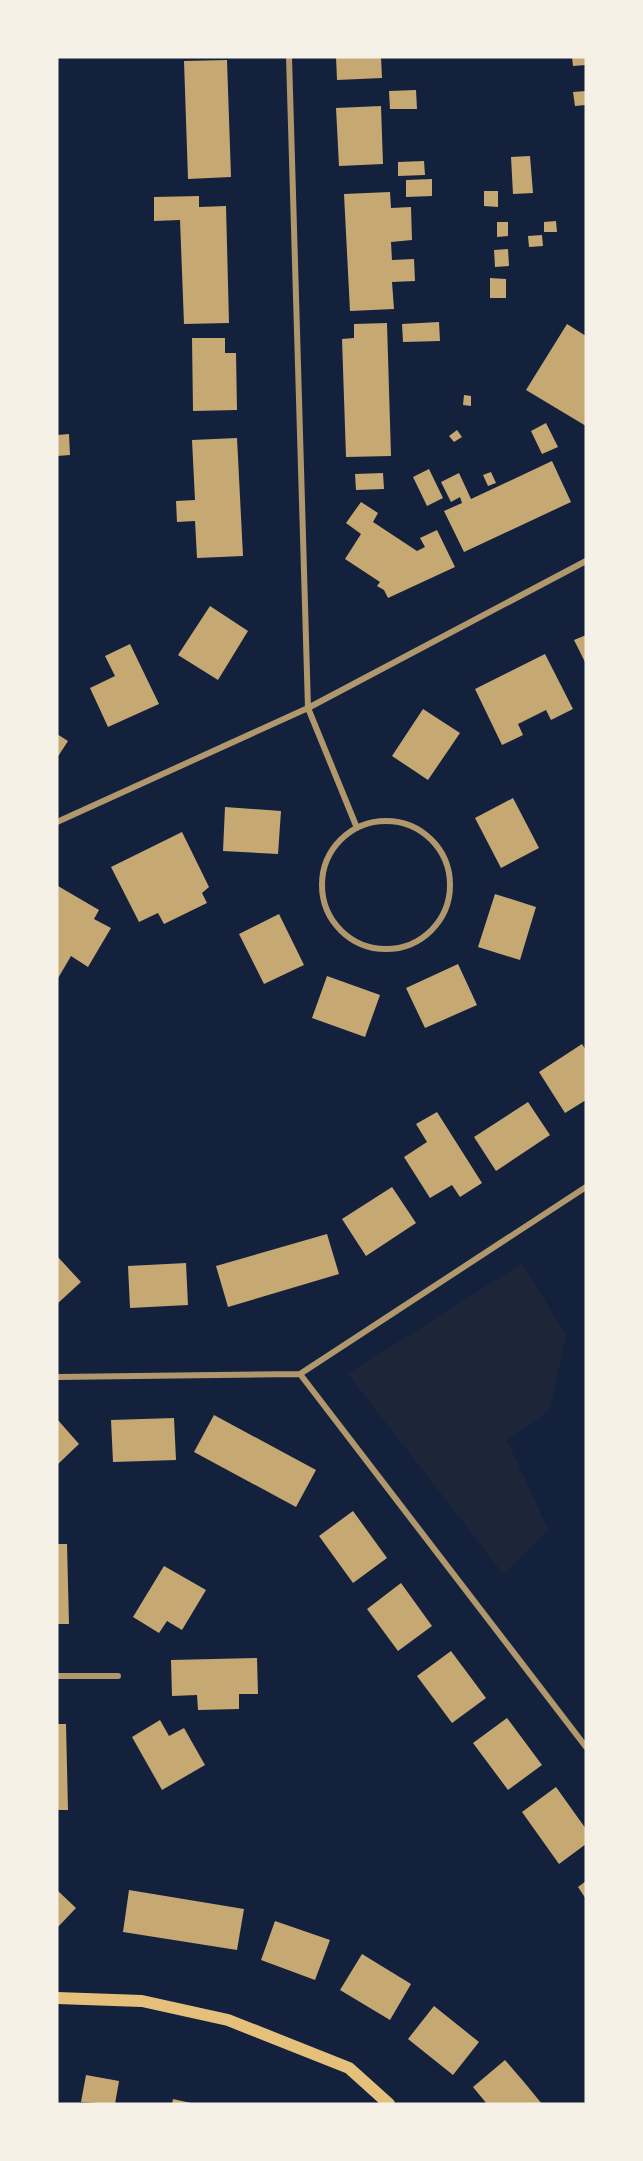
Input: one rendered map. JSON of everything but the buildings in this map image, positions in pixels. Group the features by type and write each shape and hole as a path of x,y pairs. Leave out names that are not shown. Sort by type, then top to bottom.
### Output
{"main road":[{"path":"57,1998 142,2001 228,2019 349,2068 389,2104"}],"street":[{"path":"289,57 308,708 357,828"},
{"path":"57,822 308,708 586,561"},
{"path":"377,822 398,822 417,829 434,842 445,860 450,880 448,901 441,920 427,935 408,946 388,950 366,946 347,936 333,921 324,901 322,880 328,859 340,841 357,828 377,822"},
{"path":"57,1377 300,1374 586,1187"},
{"path":"300,1374 586,1747"},
{"path":"57,1676 118,1676"}],"shaded area":[{"path":"522,1263 566,1335 550,1410 507,1440 548,1529 504,1575 348,1374"}]}
